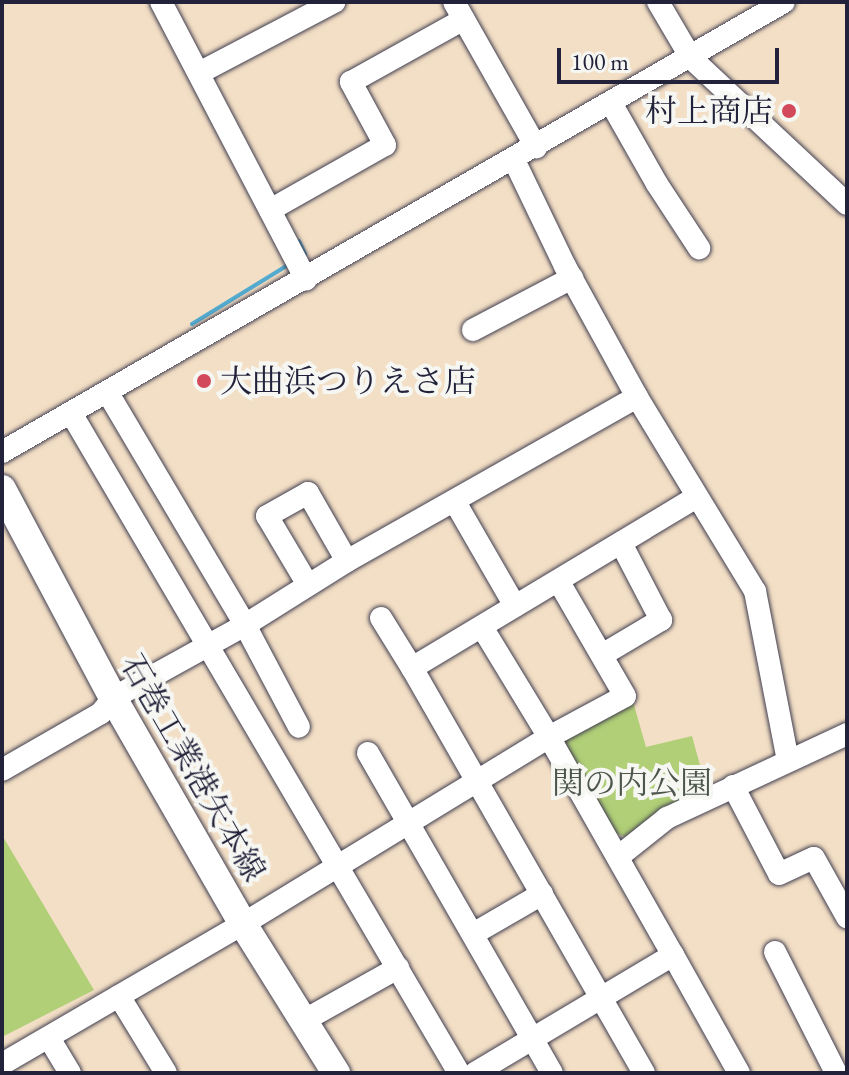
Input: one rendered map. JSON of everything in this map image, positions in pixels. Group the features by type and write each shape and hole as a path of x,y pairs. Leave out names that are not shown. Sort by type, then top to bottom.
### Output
{"main road":[{"name":"石巻工業港矢本線","path":"2,489 113,698 243,924 336,1073"}],"street":[{"path":"161,2 204,70 276,206 300,266"},
{"path":"204,70 334,2"},
{"path":"658,2 691,58 847,204"},
{"path":"2,452 108,393 300,266 514,160 784,2"},
{"path":"276,206 385,145 351,82 459,11 536,147"},
{"path":"611,103 657,184 699,248"},
{"path":"514,160 572,278 637,397 755,591 788,761"},
{"path":"473,330 572,278"},
{"path":"108,393 245,625 299,727"},
{"path":"2,770 101,713 113,698 245,625 347,561 637,397"},
{"path":"71,413 459,1073"},
{"path":"308,585 267,516 308,493 347,561"},
{"path":"412,668 697,497"},
{"path":"455,502 515,606"},
{"path":"602,655 661,620 621,543"},
{"path":"2,1064 243,924 475,780 625,696 559,582"},
{"path":"381,618 644,1073"},
{"path":"482,627 549,737 739,1073"},
{"path":"618,857 667,818 847,734"},
{"path":"368,753 552,1073"},
{"path":"733,786 779,874 814,858 847,917"},
{"path":"473,934 542,894"},
{"path":"775,952 836,1073"},
{"path":"475,1073 673,955"},
{"path":"303,1021 398,968"},
{"path":"119,996 166,1073"},
{"path":"49,1038 70,1073"}],"green space":[{"name":"関の内公園","path":"632,698 646,747 692,736 706,787 663,808 625,837 614,832 562,747 564,738"},
{"path":"2,835 94,990 2,1037"}],"waterway":[{"path":"299,241 305,254 302,256"},
{"path":"192,324 291,263"}],"place":[{"name":"村上商店","path":"789,111"},
{"name":"大曲浜つりえさ店","path":"204,381"}]}
